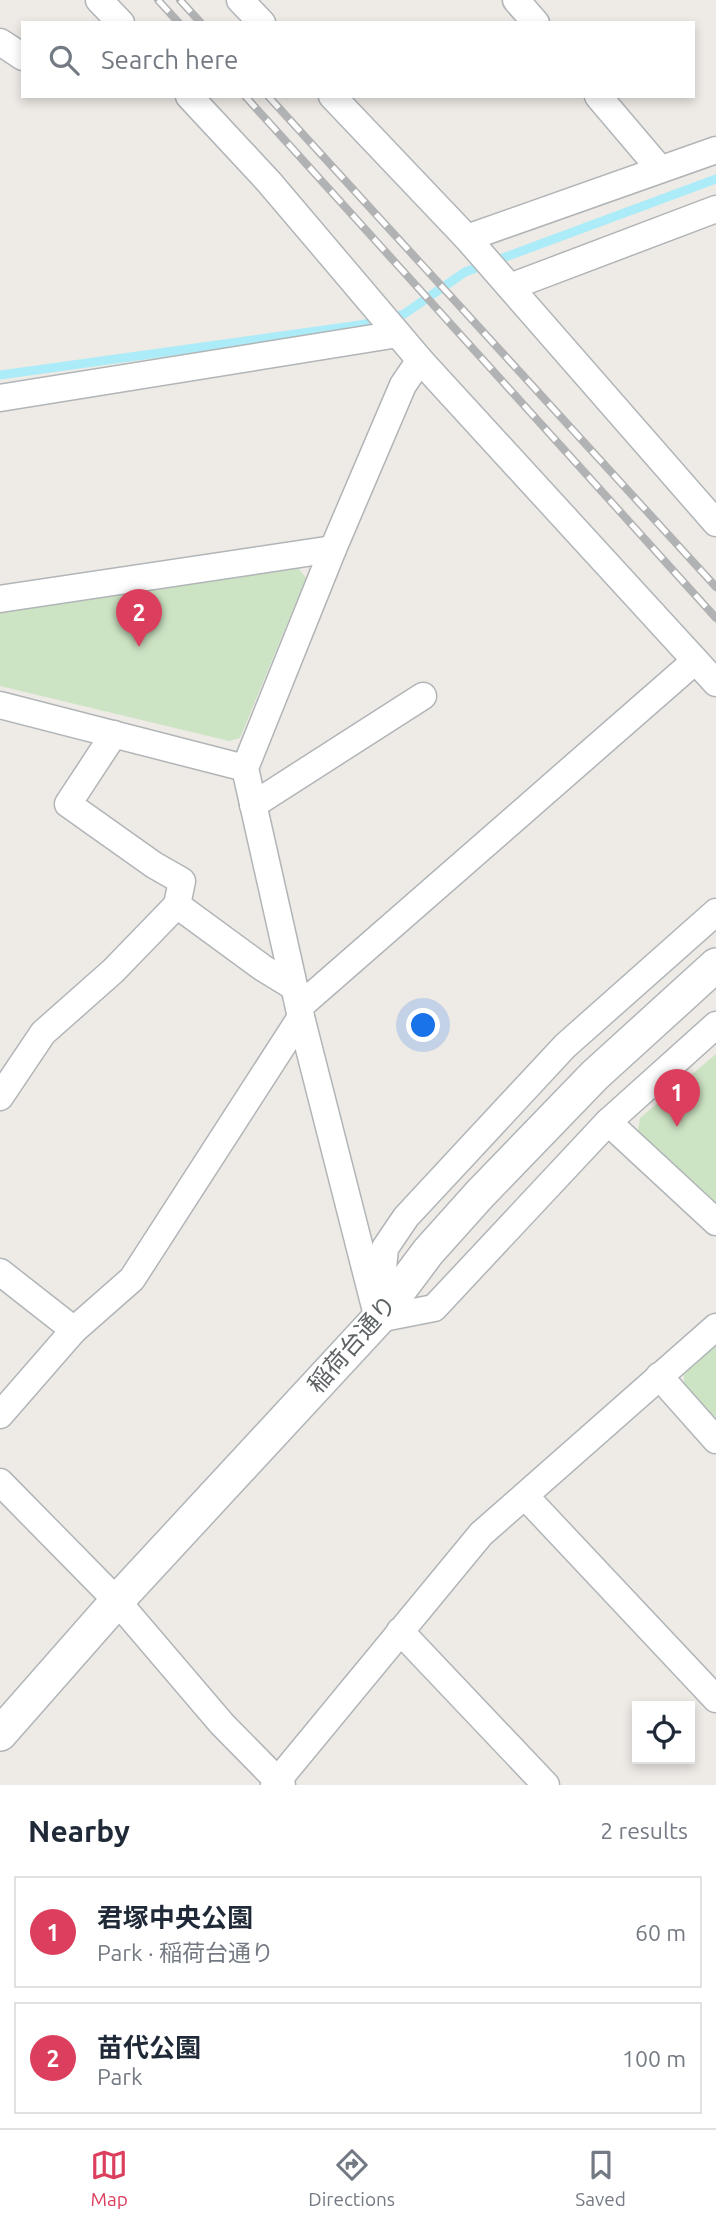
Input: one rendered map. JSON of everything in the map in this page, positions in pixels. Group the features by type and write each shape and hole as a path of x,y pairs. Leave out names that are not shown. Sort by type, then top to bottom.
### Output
{"street":[{"path":"99,0 119,21"},
{"path":"240,0 260,21"},
{"path":"516,0 534,21"},
{"path":"0,42 21,56"},
{"path":"191,98 270,182 420,360 716,683"},
{"path":"334,98 467,238 716,523"},
{"path":"600,98 660,169"},
{"path":"467,238 716,150"},
{"path":"510,287 712,215"},
{"path":"0,398 398,334"},
{"path":"378,1319 298,1004 245,768 332,549 403,385 420,360"},
{"path":"0,599 332,549"},
{"path":"0,1415 74,1330 132,1279 298,1004 695,661"},
{"path":"253,805 423,696"},
{"path":"0,705 245,768"},
{"path":"0,1097 43,1033 113,971 177,905 182,881 153,865 68,804 114,734"},
{"path":"177,905 263,968 298,1004"},
{"path":"378,1319 386,1248 406,1217 565,1046 716,912"},
{"name":"稲荷台通り","path":"0,1734 117,1601 378,1319 428,1252 546,1124 595,1074 716,965"},
{"path":"378,1319 434,1308 608,1122 716,1026"},
{"path":"608,1122 716,1222"},
{"path":"0,1272 74,1330"},
{"path":"0,1482 117,1601 222,1724 278,1784 481,1534 716,1327"},
{"path":"659,1376 716,1440"},
{"path":"525,1496 716,1699"},
{"path":"400,1631 546,1785"}],"green space":[{"path":"295,564 306,578 240,738 229,741 0,686 0,608"},
{"path":"716,1054 716,1206 637,1136 640,1118"},
{"path":"716,1344 716,1421 684,1387 684,1372"}],"waterway":[{"path":"0,375 360,325 404,314 465,272 716,179"}],"railway":[{"path":"158,0 177,21"},
{"path":"180,0 199,21"},
{"path":"247,98 716,618"},
{"path":"270,98 716,587"}],"place":[{"name":"苗代公園","path":"139,647"},
{"name":"君塚中央公園","path":"677,1127"}]}
